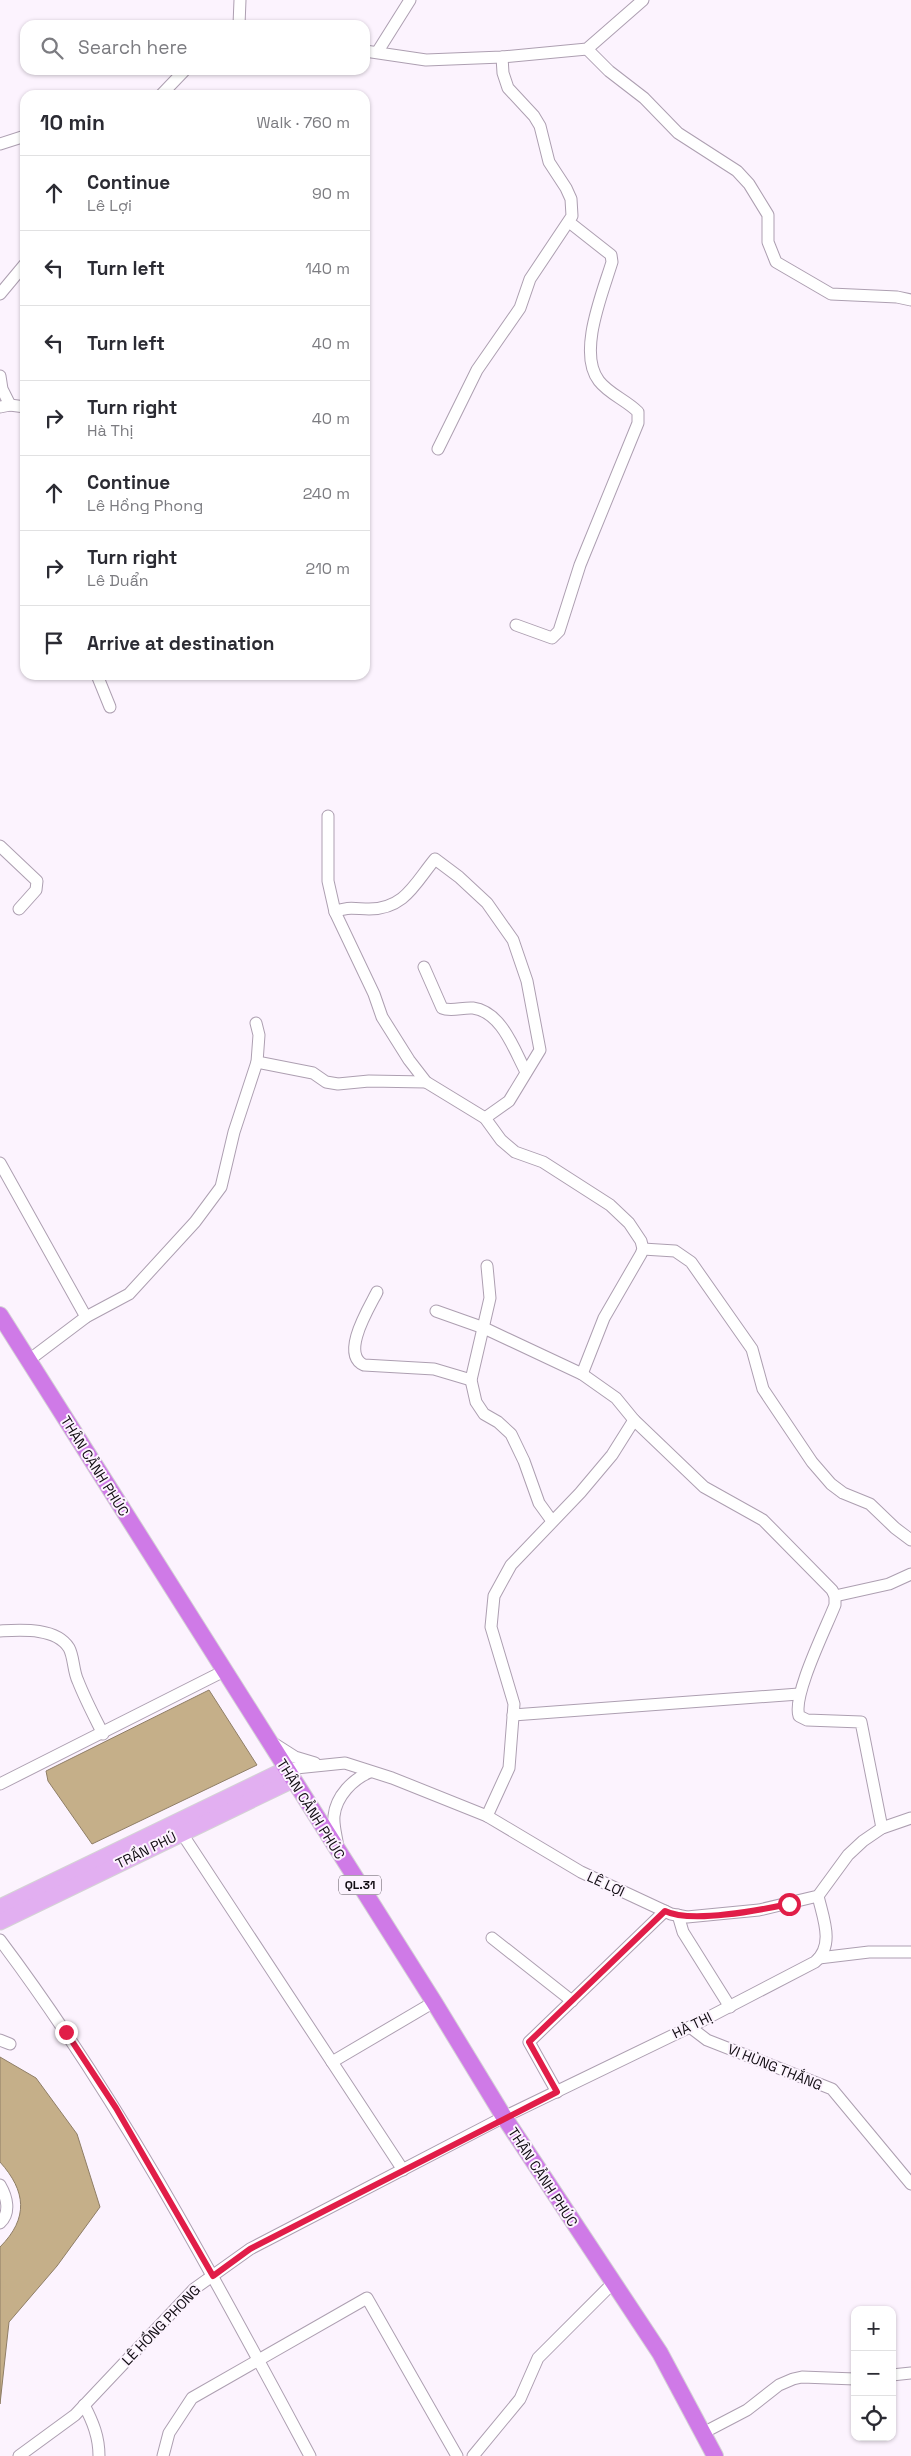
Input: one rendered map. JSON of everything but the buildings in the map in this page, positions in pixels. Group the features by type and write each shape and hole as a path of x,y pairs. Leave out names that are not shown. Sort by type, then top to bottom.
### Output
{"highway":[{"name":"THÂN CẢNH PHÚC","path":"0,1315 434,2002 504,2117 660,2353 715,2456"}],"main road":[{"name":"TRẦN PHÚ","path":"0,1907 290,1774"},
{"name":"TRẦN PHÚ","path":"0,1922 178,1827"}],"street":[{"path":"239,20 240,0"},
{"path":"378,51 410,0"},
{"path":"370,51 426,60 502,57 587,49 643,0"},
{"path":"587,49 609,72 644,98 678,134 737,171 749,184 768,216 768,242 776,262 831,294 897,297 911,300"},
{"path":"438,450 477,370 520,308 530,279 572,216 569,194 549,162 540,126 534,116 508,88 503,73 502,57"},
{"path":"166,90 180,75"},
{"path":"0,144 20,138"},
{"path":"516,625 552,638 559,631 580,564 638,423 638,412 600,382 594,374 592,366 591,334 612,262 611,255 569,222"},
{"path":"0,294 20,270"},
{"path":"0,376 5,406 20,407"},
{"path":"99,680 110,708"},
{"path":"328,816 328,881 335,912 374,994 382,1017 409,1060 426,1082 485,1118 501,1140 515,1152 544,1162 610,1205 629,1223 643,1249"},
{"path":"0,846 37,881 36,890 19,909"},
{"path":"335,912 344,908 375,909 391,906 405,898 435,859 460,877 486,903 512,940 518,956 540,1042 540,1050 509,1101 485,1118"},
{"path":"424,967 442,1008 446,1010 471,1008 482,1010 491,1017 512,1042 526,1072"},
{"path":"29,1360 86,1317 129,1294 196,1222 221,1187 234,1132 257,1062 259,1035 256,1023"},
{"path":"257,1062 313,1073 326,1082 338,1084 369,1081 426,1082"},
{"path":"0,1163 86,1317"},
{"path":"582,1374 604,1318 643,1249"},
{"path":"643,1249 675,1251 691,1262 752,1349 764,1389 812,1462 831,1484 843,1493 870,1504 894,1528 911,1540"},
{"path":"487,1266 490,1298 471,1380 476,1402 484,1414 498,1422 511,1434 524,1462 539,1503 552,1521"},
{"path":"377,1292 360,1324 355,1355 358,1362 364,1365 434,1368 471,1380"},
{"path":"436,1311 484,1328 582,1374 616,1398 634,1420 708,1491 732,1501 763,1520 832,1590 836,1596 835,1605 799,1694 798,1713 803,1719 860,1722 882,1828"},
{"path":"487,1816 508,1768 514,1704 491,1627 494,1596 511,1565 580,1494 612,1455 634,1420"},
{"path":"836,1596 890,1584 911,1574"},
{"path":"0,1631 34,1630 47,1633 69,1648 77,1679 103,1734"},
{"path":"0,1784 103,1734 224,1671"},
{"path":"513,1715 799,1694"},
{"path":"268,1740 295,1757 319,1764"},
{"name":"LÊ LỢI","path":"290,1774 319,1764 345,1763 392,1778 487,1816 581,1872 665,1911 678,1915 687,1917 759,1910 818,1896"},
{"path":"339,1852 334,1816 342,1793 358,1777 370,1772"},
{"path":"819,1958 826,1945 826,1933 818,1896 848,1855 882,1828 911,1818"},
{"path":"178,1827 403,2170"},
{"path":"557,2092 529,2042 665,1911"},
{"path":"678,1915 683,1932 730,2007"},
{"path":"492,1938 572,2001"},
{"path":"0,1940 45,2000 116,2108 213,2276 310,2456"},
{"path":"819,1958 869,1952 911,1952"},
{"name":"HÀ THỊ","path":"504,2117 730,2007 819,1958"},
{"path":"332,2062 434,2002"},
{"name":"VI HÙNG THẮNG","path":"690,2026 707,2040 832,2089 911,2184"},
{"name":"LÊ HỒNG PHONG","path":"19,2456 75,2415 194,2289 250,2249 504,2117"},
{"path":"0,2185 8,2206 6,2218 0,2223"},
{"path":"473,2456 520,2399 542,2353 613,2283"},
{"path":"162,2456 169,2433 192,2398 367,2298 457,2456"},
{"path":"896,2375 911,2373"},
{"path":"703,2433 747,2410 779,2385 793,2379 802,2377 851,2379"},
{"path":"84,2405 99,2440 99,2456"}],"shaded area":[{"path":"209,1690 257,1765 92,1844 48,1781 46,1771"},
{"path":"0,2057 36,2078 77,2134 100,2207 57,2266 9,2322 0,2404 0,2247 16,2226 21,2204 15,2183 0,2162"}],"route":[{"path":"66,2032 116,2108 213,2276 250,2249 504,2117 557,2092 529,2042 665,1911 687,1917 759,1910 789,1904"}]}
